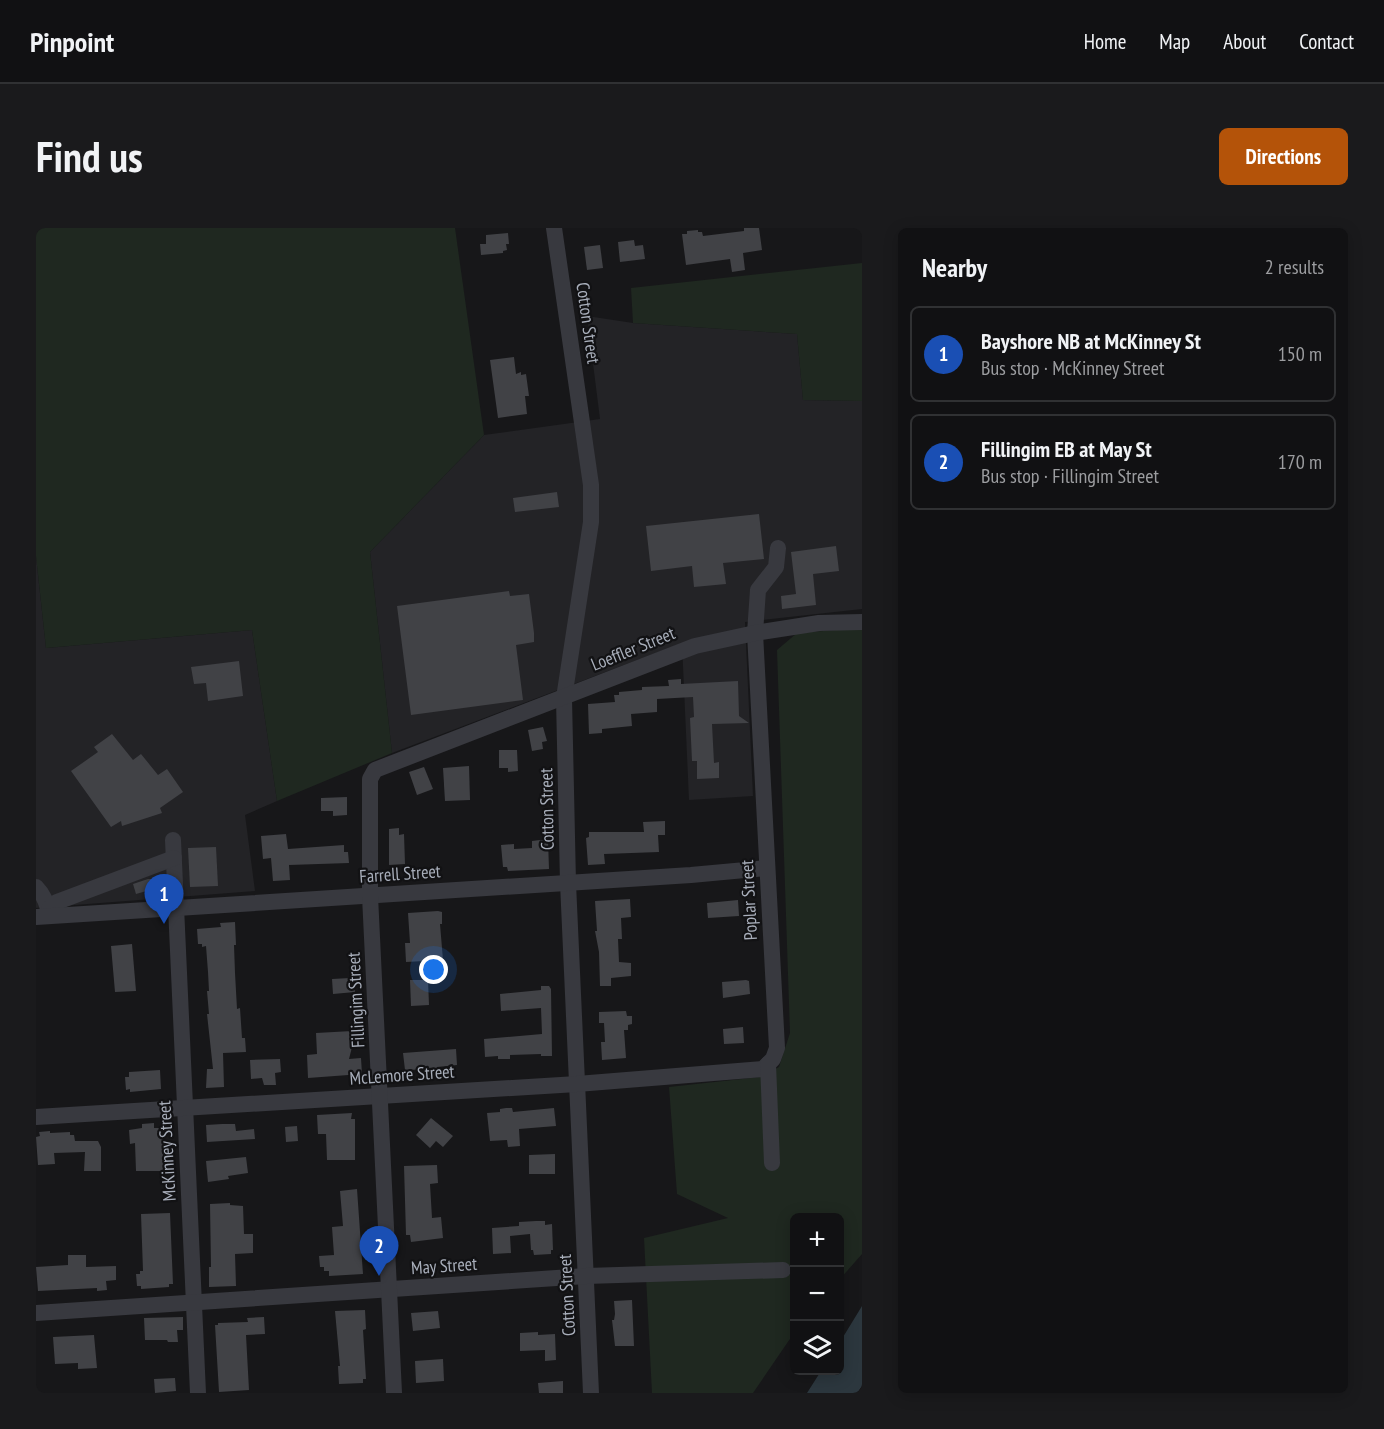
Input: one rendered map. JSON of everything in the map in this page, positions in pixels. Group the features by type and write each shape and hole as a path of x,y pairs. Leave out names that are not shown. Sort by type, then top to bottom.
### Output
{"street":[{"name":"Cotton Street","path":"554,228 591,485 591,522 564,698 568,883 591,1393"},
{"name":"Poplar Street","path":"772,1162 768,1064 773,1059 777,1048 755,633 758,590 776,567 778,548"},
{"name":"Loeffler Street","path":"428,750 694,646 819,622 862,622"},
{"name":"Fillingim Street","path":"394,1393 370,896 370,778 375,770 428,750"},
{"name":"McKinney Street","path":"173,840 198,1393"},
{"path":"44,914 57,902 174,858"},
{"name":"Farrell Street","path":"44,914 370,896 767,868"},
{"path":"36,887 42,893 44,914"},
{"name":"McLemore Street","path":"36,1117 577,1084 763,1069 768,1064"},
{"name":"May Street","path":"36,1313 586,1276 783,1270"}],"shaded area":[{"path":"36,228 455,228 484,435 370,552 392,753 277,801 252,630 46,648 36,556"},
{"path":"862,263 862,401 803,400 797,334 633,323 631,288"},
{"path":"587,316 633,323 797,334 803,400 862,401 862,609 745,622 753,796 689,800 682,643 392,753 370,552 484,435 600,419"},
{"path":"36,556 46,648 252,630 277,801 245,815 255,891 36,908"},
{"path":"862,628 862,1254 844,1274 844,1213 790,1213 790,1339 753,1393 652,1393 644,1238 728,1218 677,1194 669,1087 760,1077 779,1067 790,1033 777,650 797,633"},
{"path":"862,1306 862,1386 857,1393 807,1393 818,1375 844,1375 844,1335"}],"building":[{"path":"744,228 759,228 762,250 743,253 745,270 732,272 730,259 686,265 682,234 698,230 703,236 744,231"},
{"path":"508,233 507,250 503,253 481,255 480,244 486,244 486,235"},
{"path":"634,240 635,246 643,245 645,259 620,262 618,242"},
{"path":"600,245 603,268 587,270 584,247"},
{"path":"514,357 516,374 521,372 521,375 526,374 529,396 525,396 527,414 498,418 490,360"},
{"path":"557,492 559,507 515,512 513,498"},
{"path":"759,514 764,559 723,563 726,584 694,587 692,566 651,571 646,526"},
{"path":"836,546 839,571 813,574 816,605 782,609 781,596 796,594 791,552"},
{"path":"509,591 510,596 529,594 534,642 516,645 523,700 411,715 397,606"},
{"path":"239,661 243,696 208,701 206,683 194,684 191,667"},
{"path":"681,679 681,684 738,681 739,716 749,723 712,724 714,763 719,762 719,778 697,779 697,761 692,761 690,718 694,717 693,697 657,699 657,712 631,714 632,726 602,729 602,733 589,734 588,704 615,702 614,695 619,695 619,692 642,690 642,687 669,686 668,680"},
{"path":"543,727 547,741 542,742 543,749 532,751 528,730"},
{"path":"112,734 133,760 141,754 158,775 167,769 183,792 160,808 162,813 122,826 121,821 111,827 71,771 98,752 94,747"},
{"path":"499,750 517,750 518,771 508,772 508,768 499,768"},
{"path":"469,766 470,800 445,801 443,768"},
{"path":"424,767 433,789 417,795 409,772"},
{"path":"347,797 347,815 333,816 333,811 321,811 321,798"},
{"path":"665,821 665,835 658,835 659,852 604,854 605,864 588,865 586,838 589,837 589,832 644,832 643,822"},
{"path":"399,828 399,835 404,834 405,864 389,865 389,829"},
{"path":"286,834 288,849 344,845 344,852 348,852 349,863 289,865 290,880 273,881 271,858 263,859 261,836"},
{"path":"548,840 549,869 508,871 507,867 503,867 501,845 514,844 514,849 532,848 532,841"},
{"path":"216,847 218,886 190,887 188,848"},
{"path":"154,879 157,888 136,894 133,884"},
{"path":"630,899 631,917 621,918 622,939 618,939 619,962 631,963 631,976 611,978 611,986 600,986 595,901"},
{"path":"738,900 739,916 708,918 707,903"},
{"path":"442,912 442,924 440,924 443,960 406,962 405,943 410,943 408,913"},
{"path":"235,922 237,1009 240,1008 242,1038 245,1038 246,1052 223,1053 224,1087 206,1088 207,1069 213,1069 207,1014 209,1014 208,972 206,946 202,947 202,944 198,944 197,929 221,927 220,923"},
{"path":"132,944 136,991 115,992 111,946"},
{"path":"350,978 351,982 354,982 355,992 333,994 332,979"},
{"path":"410,980 428,980 429,1005 411,1006"},
{"path":"749,981 750,994 723,998 722,982"},
{"path":"541,986 549,986 551,989 552,1056 510,1055 510,1059 498,1059 498,1056 485,1057 484,1039 542,1034 541,1008 501,1011 500,994 541,990"},
{"path":"626,1011 627,1016 632,1016 632,1024 628,1025 628,1030 624,1030 626,1058 602,1060 601,1042 605,1042 604,1023 599,1023 599,1012"},
{"path":"743,1027 744,1043 724,1044 723,1029"},
{"path":"352,1031 349,1059 361,1058 362,1074 308,1078 307,1055 317,1054 316,1033"},
{"path":"456,1049 457,1065 437,1067 437,1069 405,1070 403,1053"},
{"path":"280,1059 281,1072 275,1073 276,1085 264,1085 262,1078 251,1079 250,1060"},
{"path":"160,1070 161,1089 130,1092 130,1089 126,1090 125,1077 129,1077 129,1072"},
{"path":"512,1108 513,1112 554,1108 556,1126 519,1129 520,1146 508,1147 507,1140 490,1141 487,1113 500,1112 500,1109"},
{"path":"352,1113 351,1119 355,1119 355,1160 327,1160 326,1134 318,1134 317,1115"},
{"path":"431,1118 453,1136 443,1147 436,1141 430,1148 416,1135"},
{"path":"154,1123 154,1128 163,1128 166,1171 136,1171 135,1143 130,1144 129,1130 142,1128 142,1124"},
{"path":"235,1124 236,1131 254,1129 255,1139 207,1142 206,1125"},
{"path":"297,1126 298,1141 286,1142 285,1127"},
{"path":"50,1131 50,1133 70,1132 70,1135 74,1135 75,1141 98,1141 101,1147 101,1171 84,1171 85,1152 54,1153 55,1164 38,1165 36,1137 40,1136 39,1132"},
{"path":"555,1154 555,1174 529,1174 529,1155"},
{"path":"246,1157 248,1173 208,1182 206,1161"},
{"path":"437,1165 438,1183 430,1184 432,1218 441,1217 443,1238 411,1242 410,1235 406,1235 404,1166"},
{"path":"357,1189 363,1274 329,1276 329,1271 324,1271 324,1267 320,1267 319,1256 334,1255 332,1227 343,1226 340,1191"},
{"path":"230,1203 230,1205 243,1206 244,1234 253,1234 253,1253 235,1254 236,1286 209,1287 210,1204"},
{"path":"170,1213 173,1284 169,1284 169,1287 141,1289 141,1286 137,1286 136,1274 143,1271 141,1214"},
{"path":"545,1221 545,1225 552,1224 553,1250 551,1254 534,1255 531,1250 530,1234 510,1236 511,1253 493,1254 492,1228 519,1226 519,1222"},
{"path":"68,1255 86,1255 86,1267 116,1266 116,1280 106,1281 107,1290 97,1291 97,1288 38,1291 36,1267 68,1265"},
{"path":"632,1300 634,1346 615,1346 612,1320 615,1314 614,1301"},
{"path":"365,1310 366,1329 363,1330 366,1379 363,1379 363,1383 339,1384 338,1366 340,1366 335,1311"},
{"path":"438,1311 440,1328 413,1331 411,1313"},
{"path":"183,1317 183,1330 177,1330 178,1342 145,1340 144,1318"},
{"path":"264,1317 265,1334 246,1335 249,1390 219,1392 215,1325 248,1322 247,1318"},
{"path":"538,1332 538,1335 555,1334 556,1360 545,1361 545,1350 520,1351 520,1333"},
{"path":"94,1335 97,1368 78,1369 78,1363 55,1364 53,1337"},
{"path":"443,1359 444,1381 416,1383 415,1361"},
{"path":"175,1378 176,1391 155,1393 154,1379"},
{"path":"563,1381 563,1393 539,1393 538,1383"}],"place":[{"name":"Bayshore NB at McKinney St","path":"164,924"},
{"name":"Fillingim EB at May St","path":"379,1276"}]}
